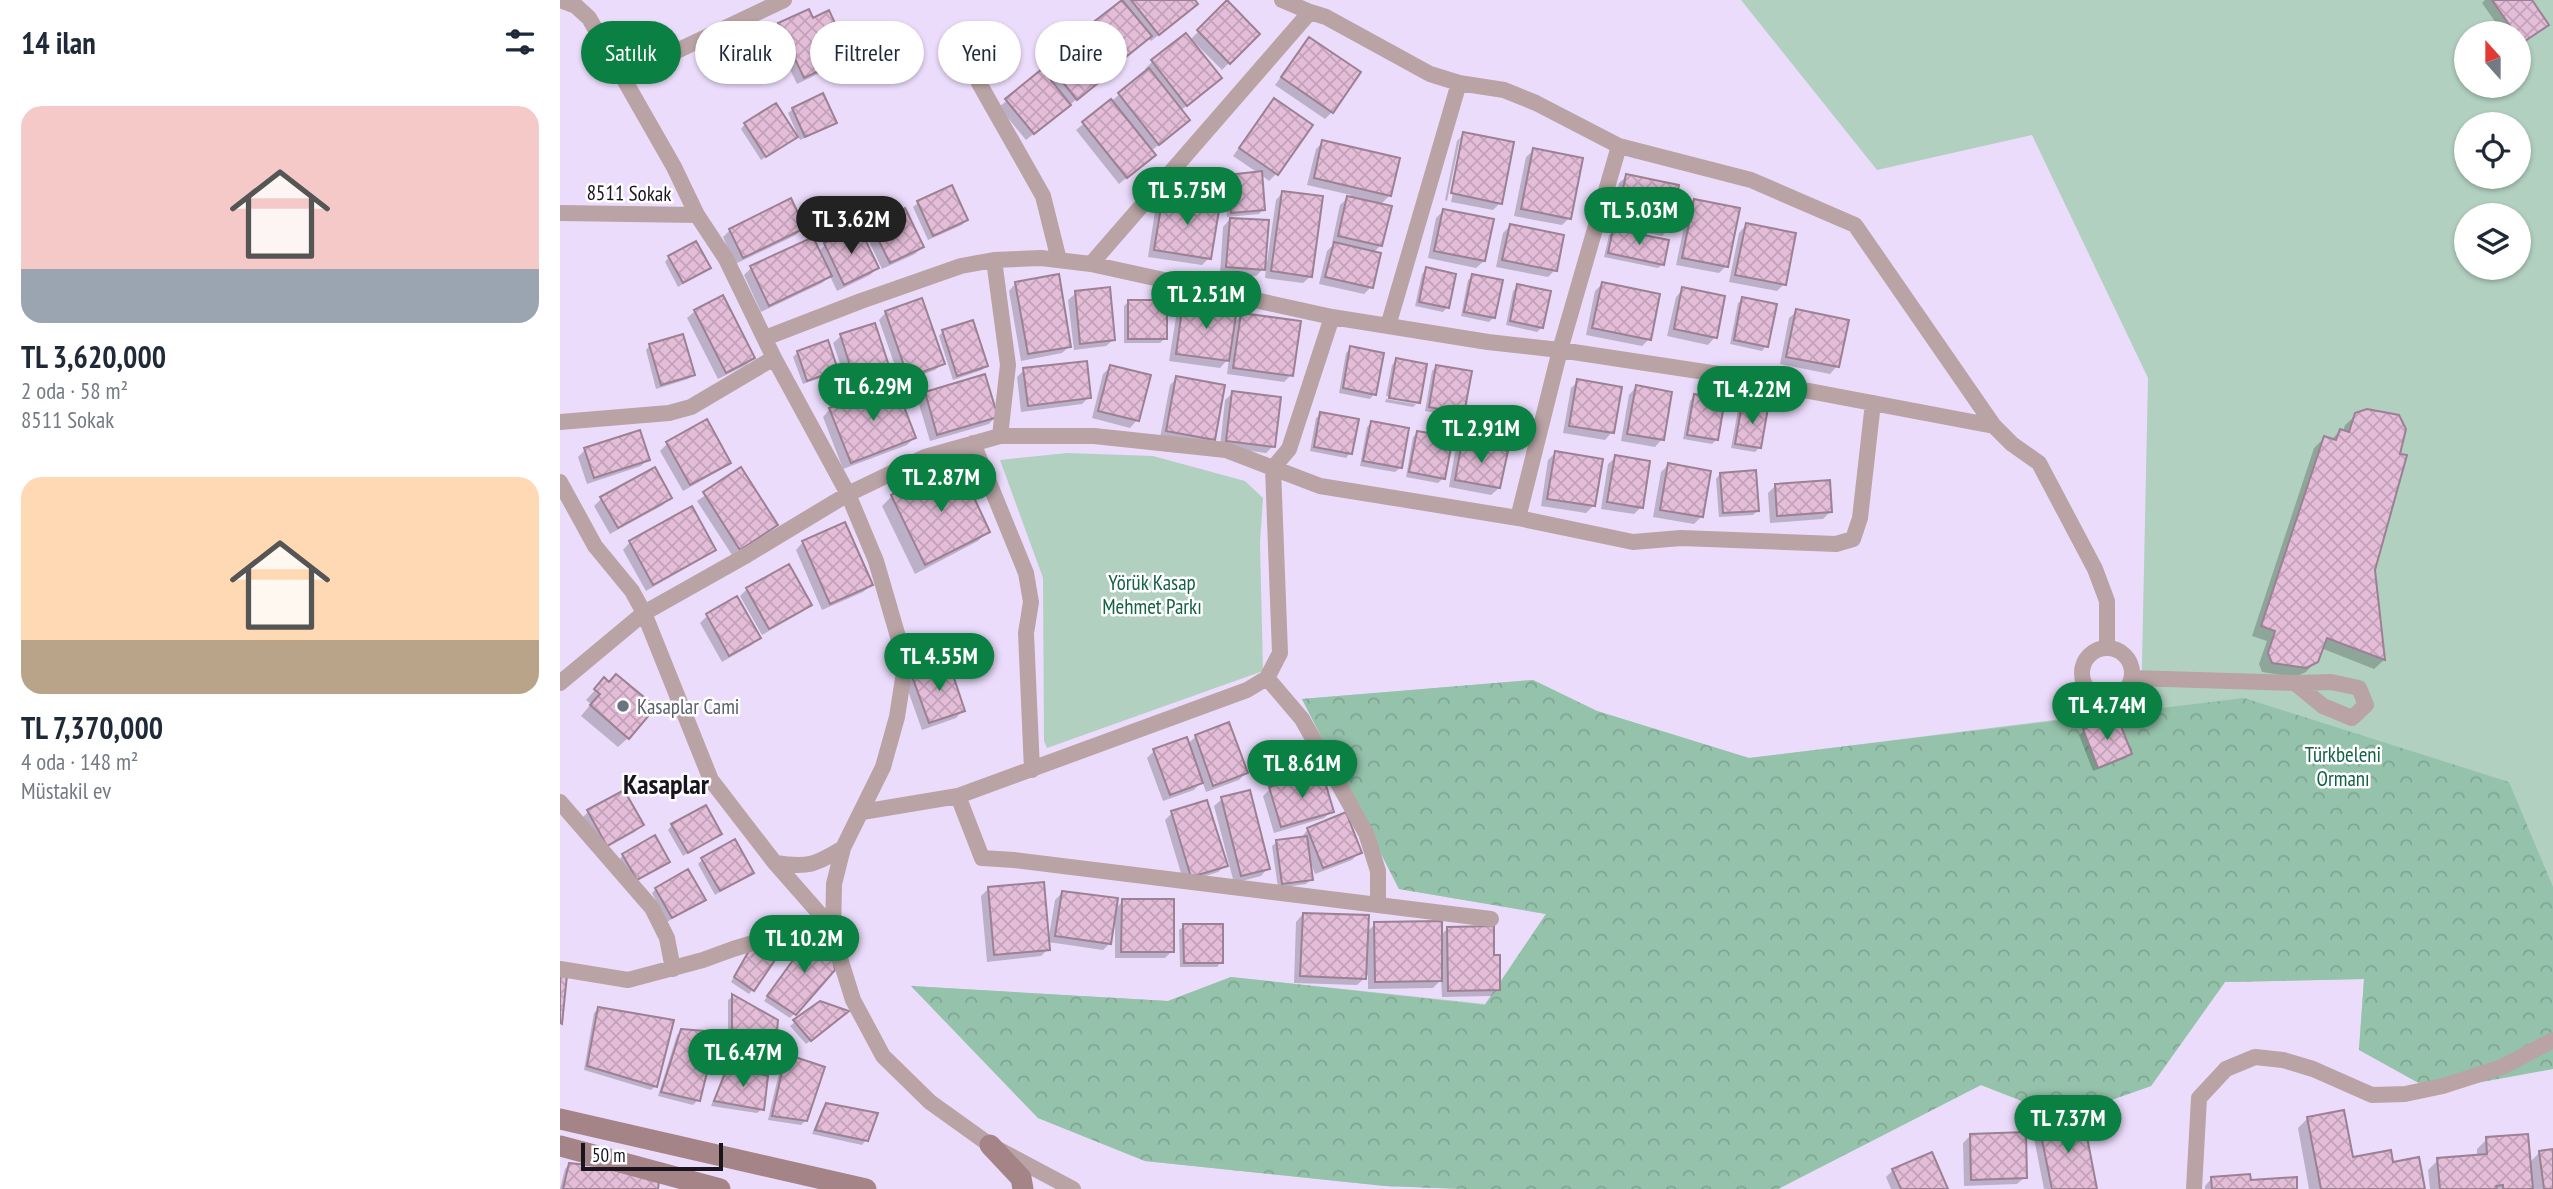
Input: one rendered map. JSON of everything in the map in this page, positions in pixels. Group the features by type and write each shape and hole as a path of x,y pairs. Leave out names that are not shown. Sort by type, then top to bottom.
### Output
{"main road":[{"path":"560,1119 866,1189"},
{"path":"990,1145 1021,1178 1023,1189"},
{"path":"560,1146 720,1189"}],"street":[{"path":"560,0 576,6 591,21"},
{"path":"681,49 785,0"},
{"path":"1282,0 1326,17 1430,74 1459,83 1504,90 1536,103 1619,146 1751,180 1855,225 1994,426 2012,444 2039,463 2095,569 2107,601 2107,648"},
{"path":"1091,264 1310,12"},
{"path":"1388,326 1459,83"},
{"path":"626,84 674,167 697,215 726,259 774,358 848,494 864,528 887,593 901,647 904,672 897,717 883,767 843,848 834,884 833,933 853,1000 883,1056 930,1102 990,1145 1073,1189"},
{"path":"980,84 1043,196 1059,260"},
{"path":"1518,518 1560,350 1619,146"},
{"name":"8511 Sokak","path":"560,213 697,215"},
{"path":"765,338 919,279 961,266 994,260 1041,258 1091,264 1332,317 1725,375 1994,426"},
{"path":"994,260 1008,365 1000,436"},
{"path":"862,812 958,796 1247,690 1267,678 1280,653 1273,468 1289,449 1332,317"},
{"path":"560,422 669,412 691,407 774,358"},
{"path":"560,683 644,613 848,494 925,457 1000,436 1094,436 1226,450 1320,486 1518,518 1633,542 1681,538 1836,544 1853,539 1860,518 1873,403"},
{"path":"973,443 1026,573 1031,602 1026,633 1032,770"},
{"path":"560,482 595,546 632,591 644,613 711,780 833,933"},
{"path":"2107,648 2123,654 2129,661 2132,678 2129,686 2115,697 2106,699 2090,693 2081,677 2081,668 2090,654 2107,648"},
{"path":"1267,678 1302,719 1372,845 1378,871 1378,905"},
{"path":"2132,678 2295,683"},
{"path":"958,796 982,858 1491,919"},
{"path":"560,802 652,908 667,938 674,969"},
{"path":"775,863 797,867 817,863 843,848"},
{"path":"560,969 628,980 674,969 793,931 833,933"},
{"path":"2194,1189 2199,1098 2226,1069 2255,1058 2283,1060 2313,1069 2372,1095 2405,1094 2444,1086 2502,1068 2553,1040"}],"green space":[{"name":"Türkbeleni Ormanı","path":"1741,0 2553,0 2553,1069 2359,1050 2364,979 2225,982 2151,1086 2063,1117 1981,1085 1778,1189 1464,1189 1385,1186 1145,1161 1038,1118 911,986 1168,1001 1231,977 1485,1004 1546,914 1399,889 1302,699 1533,680 1597,711 1749,758 2141,709 2148,378 2032,135 1877,170"},
{"name":"Yörük Kasap Mehmet Parkı","path":"1067,453 1153,456 1245,481 1263,498 1260,543 1263,671 1047,748 1044,741 1043,578 1000,460"},
{"path":"1533,680 1597,711 1749,758 2244,698 2509,782 2553,887 2553,1069 2433,1091 2359,1050 2364,979 2225,982 2151,1086 2063,1117 1981,1085 1778,1189 1464,1189 1385,1186 1145,1161 1038,1118 911,986 1168,1001 1231,977 1485,1005 1546,914 1399,889 1302,699"}],"building":[{"path":"1122,0 1152,36 1127,56 1127,21 1095,21"},
{"path":"1131,0 1195,0 1198,4 1159,35"},
{"path":"1227,0 1260,34 1230,64 1197,30"},
{"path":"2492,0 2532,0 2549,25 2531,37 2531,21 2507,21"},
{"path":"809,9 813,18 829,10 834,21 810,21 810,75 804,78 796,61 796,21 782,21"},
{"path":"1186,33 1222,78 1187,106 1151,60"},
{"path":"1309,37 1361,72 1333,113 1281,77"},
{"path":"1149,68 1190,120 1159,145 1118,93"},
{"path":"1035,75 1035,84 1054,84 1071,105 1034,134 1005,99"},
{"path":"1064,84 1097,84 1077,100"},
{"path":"823,93 837,123 805,137 792,108"},
{"path":"1274,98 1313,125 1278,175 1239,148"},
{"path":"1111,99 1156,155 1127,178 1082,122"},
{"path":"776,103 798,137 766,157 744,123"},
{"path":"1463,132 1514,142 1502,204 1451,193"},
{"path":"1322,140 1400,158 1391,196 1314,178"},
{"path":"1533,148 1583,158 1571,219 1521,209"},
{"path":"1262,171 1265,210 1231,213 1228,175"},
{"path":"1626,174 1679,185 1670,230 1617,219"},
{"path":"952,185 968,220 933,236 917,201"},
{"path":"1282,191 1323,196 1312,277 1271,271"},
{"path":"1163,195 1220,204 1211,259 1154,250"},
{"path":"1347,196 1392,206 1382,246 1338,236"},
{"path":"791,198 805,228 743,258 729,229"},
{"path":"1694,199 1740,208 1728,267 1682,258"},
{"path":"905,208 924,247 890,263 871,225"},
{"path":"1443,209 1494,219 1485,261 1434,251"},
{"path":"1230,218 1269,220 1265,270 1226,267"},
{"path":"1746,223 1796,233 1786,285 1735,275"},
{"path":"1510,224 1564,235 1557,271 1502,260"},
{"path":"859,227 879,268 844,285 824,243"},
{"path":"1613,229 1669,240 1664,265 1608,253"},
{"path":"813,237 832,276 769,306 750,266"},
{"path":"696,241 711,268 683,283 668,256"},
{"path":"1334,242 1381,253 1373,288 1325,277"},
{"path":"1426,267 1456,274 1449,308 1419,302"},
{"path":"1059,274 1071,347 1028,354 1015,282"},
{"path":"1472,274 1503,280 1495,318 1464,312"},
{"path":"1602,282 1660,294 1651,340 1592,328"},
{"path":"1517,284 1551,291 1543,328 1510,321"},
{"path":"1110,287 1115,340 1080,344 1075,291"},
{"path":"1682,287 1725,296 1717,338 1674,329"},
{"path":"723,295 755,358 726,373 694,310"},
{"path":"1742,297 1777,304 1768,347 1734,340"},
{"path":"922,298 945,364 908,377 885,311"},
{"path":"1128,300 1167,300 1167,339 1128,339"},
{"path":"1183,302 1237,309 1229,361 1176,354"},
{"path":"1796,309 1849,320 1839,367 1786,357"},
{"path":"1241,313 1301,321 1293,376 1233,368"},
{"path":"973,320 988,366 957,376 942,330"},
{"path":"875,323 890,369 855,381 840,334"},
{"path":"683,334 695,375 661,385 649,344"},
{"path":"828,340 838,370 807,381 797,351"},
{"path":"1350,346 1384,353 1376,395 1343,388"},
{"path":"1396,358 1427,364 1420,403 1389,398"},
{"path":"1087,361 1091,398 1028,406 1023,368"},
{"path":"1110,365 1151,375 1139,421 1098,411"},
{"path":"1436,365 1472,371 1464,414 1429,407"},
{"path":"985,374 998,417 937,435 925,392"},
{"path":"1176,376 1225,385 1215,440 1166,431"},
{"path":"1577,379 1622,387 1614,433 1569,426"},
{"path":"895,383 916,438 851,463 829,408"},
{"path":"1636,385 1672,392 1664,440 1627,434"},
{"path":"1232,391 1281,397 1275,447 1226,441"},
{"path":"1694,394 1725,399 1718,440 1687,435"},
{"path":"1742,404 1768,408 1761,448 1735,444"},
{"path":"2367,409 2399,415 2406,429 2400,454 2407,455 2375,570 2385,660 2327,638 2318,662 2306,668 2272,663 2268,653 2275,631 2261,626 2324,436 2336,440 2340,429 2349,432 2355,413"},
{"path":"1320,412 1359,419 1352,454 1314,447"},
{"path":"707,419 731,463 690,485 666,442"},
{"path":"1371,421 1409,428 1402,468 1363,461"},
{"path":"640,430 650,460 594,478 584,448"},
{"path":"1417,431 1453,437 1445,479 1409,472"},
{"path":"1462,442 1508,451 1500,488 1455,480"},
{"path":"1555,451 1603,459 1595,506 1547,499"},
{"path":"1615,455 1650,461 1643,508 1607,502"},
{"path":"958,463 990,532 925,565 891,495"},
{"path":"1668,463 1711,471 1703,517 1660,510"},
{"path":"655,467 672,498 618,528 600,497"},
{"path":"741,467 778,525 740,550 703,492"},
{"path":"1756,470 1759,511 1723,513 1720,473"},
{"path":"1830,480 1832,512 1777,516 1775,484"},
{"path":"692,506 716,550 653,585 629,541"},
{"path":"845,522 873,585 830,604 802,541"},
{"path":"789,564 812,605 769,629 746,588"},
{"path":"737,596 761,638 729,656 706,614"},
{"path":"949,663 965,711 929,723 912,676"},
{"name":"Kasaplar Cami","path":"616,674 656,707 629,739 590,705 600,694 594,689 604,677 609,682"},
{"path":"2117,716 2132,754 2098,768 2083,729"},
{"path":"1229,722 1248,773 1213,786 1195,735"},
{"path":"1187,737 1203,783 1170,795 1153,749"},
{"path":"1322,772 1334,812 1281,827 1269,787"},
{"path":"624,790 644,825 607,846 587,810"},
{"path":"1250,790 1270,869 1241,876 1221,797"},
{"path":"1207,800 1228,866 1191,877 1171,811"},
{"path":"706,805 722,834 688,853 671,824"},
{"path":"1346,812 1362,853 1323,868 1307,828"},
{"path":"655,835 670,862 637,880 622,854"},
{"path":"1307,836 1313,880 1282,884 1276,840"},
{"path":"735,839 754,873 720,891 701,858"},
{"path":"688,869 706,900 672,918 655,888"},
{"path":"1044,882 1050,950 994,955 988,887"},
{"path":"1062,891 1118,898 1111,944 1055,936"},
{"path":"1122,899 1174,899 1174,952 1121,952"},
{"path":"1303,913 1369,915 1366,979 1300,976"},
{"path":"1442,921 1442,981 1375,982 1374,922"},
{"path":"1183,924 1223,924 1223,963 1184,963"},
{"path":"1494,926 1494,955 1500,955 1500,990 1448,991 1447,927"},
{"path":"812,934 830,943 835,970 796,1015 767,996"},
{"path":"750,949 777,957 754,991 734,977"},
{"path":"560,974 567,975 562,1024 560,1023"},
{"path":"732,994 778,1020 775,1052 732,1047"},
{"path":"820,1001 849,1011 811,1041 793,1020"},
{"path":"598,1007 674,1020 657,1087 587,1066"},
{"path":"681,1029 717,1032 700,1101 661,1092"},
{"path":"786,1054 825,1067 807,1121 772,1116"},
{"path":"728,1066 768,1076 764,1110 714,1101"},
{"path":"826,1103 878,1113 868,1141 815,1130"},
{"path":"2344,1110 2353,1157 2391,1150 2393,1162 2419,1157 2425,1189 2321,1189 2307,1117"},
{"path":"2083,1116 2097,1189 2052,1189 2039,1125"},
{"path":"2026,1132 2027,1178 1971,1180 1970,1134"},
{"path":"2528,1134 2533,1189 2503,1189 2503,1185 2496,1186 2497,1189 2440,1189 2437,1158 2487,1154 2486,1137"},
{"path":"2553,1149 2553,1189 2544,1189 2539,1151"},
{"path":"1932,1152 1948,1189 1901,1189 1892,1169"},
{"path":"569,1163 598,1166 659,1181 658,1189 563,1189"},
{"path":"2250,1174 2251,1180 2297,1177 2297,1189 2212,1189 2211,1177"}],"place":[{"name":"Kasaplar Cami","path":"623,706"}],"district":[{"name":"Kasaplar","path":"666,783"}]}
